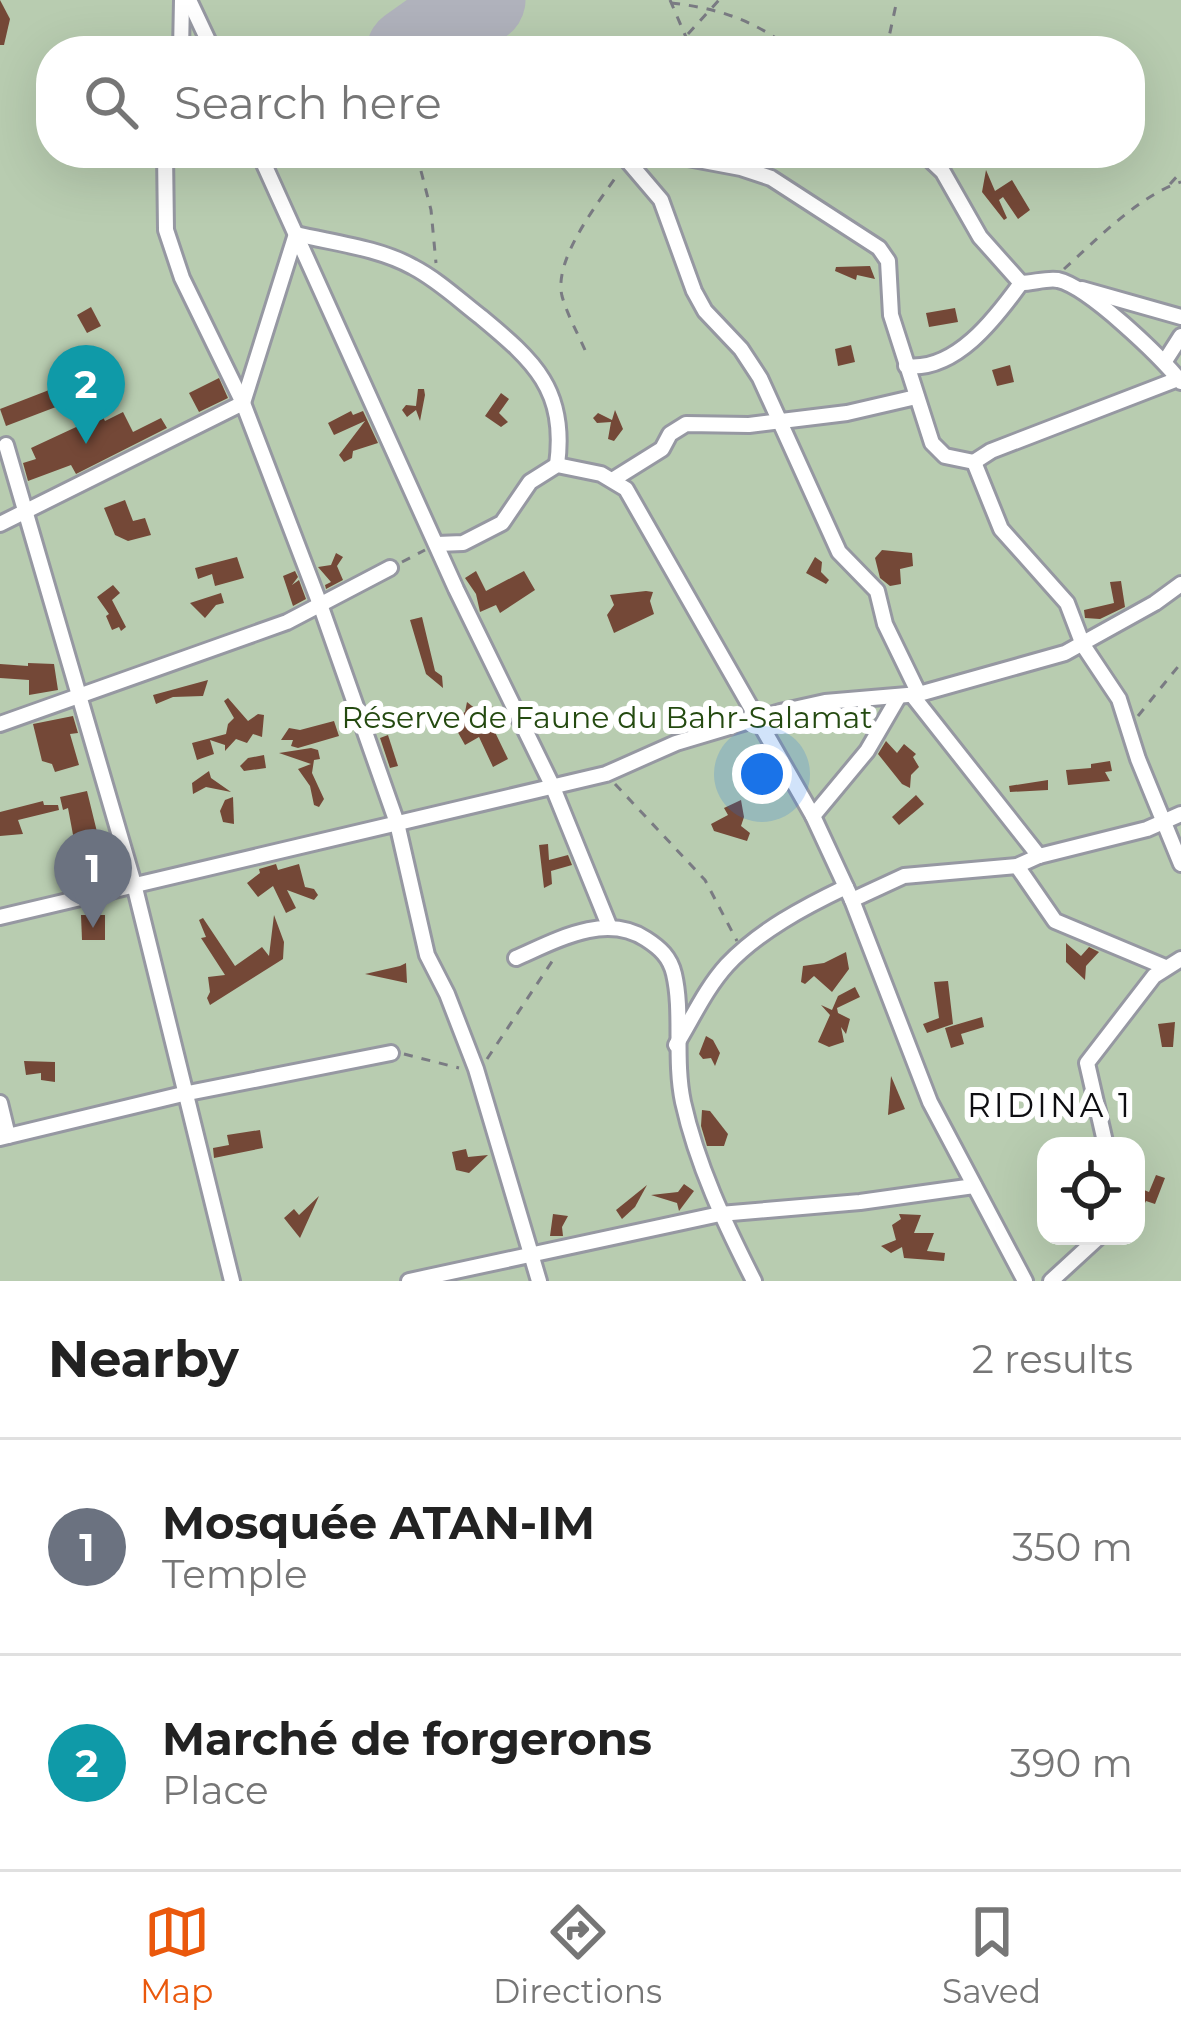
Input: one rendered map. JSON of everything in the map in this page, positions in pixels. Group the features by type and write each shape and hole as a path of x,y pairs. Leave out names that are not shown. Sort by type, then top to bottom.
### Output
{"street":[{"path":"182,36 186,0"},
{"path":"186,0 204,36"},
{"path":"166,168 166,230 182,278 243,403 321,607 397,823 427,955 476,1069 539,1281"},
{"path":"266,168 552,785 610,928"},
{"path":"633,168 661,200 705,311 751,363 782,420 839,552 877,591 910,695 1039,856"},
{"path":"741,168 771,178 879,248 888,261 891,315 906,366 932,442 945,456 974,462 991,451 1180,380 1166,362 1077,288"},
{"path":"939,168 980,237 1021,283"},
{"path":"0,524 243,403 296,234"},
{"path":"296,234 411,265 521,350 541,373 557,416 557,465"},
{"path":"906,366 935,365 978,334 1021,283 1054,279 1181,317"},
{"path":"1166,362 1181,336"},
{"path":"614,479 662,448 679,426 782,420 916,397"},
{"path":"6,445 134,884 232,1281"},
{"path":"974,462 1001,529 1066,603 1083,645 1106,675 1181,864"},
{"path":"437,544 463,543 502,523 530,482 557,465 614,479 626,488 813,816 849,893 930,1102 1025,1281"},
{"path":"0,724 321,607 390,568"},
{"path":"0,917 606,774 676,743 825,702 910,695 1015,668 1083,645 1181,584"},
{"path":"813,816 910,695"},
{"path":"676,1045 725,968 807,906 915,874 1017,866 1181,814"},
{"path":"1017,866 1048,914 1065,928 1175,965 1087,1063 1104,1137"},
{"path":"516,958 575,932 610,928 638,934 664,951 674,973 683,1101 720,1214 754,1281"},
{"path":"0,1103 4,1137 183,1094 391,1053"},
{"path":"409,1281 720,1214 974,1186"},
{"path":"1051,1281 1090,1245"}],"path":[{"path":"708,0 715,7"},
{"path":"671,2 687,36 719,0"},
{"path":"889,36 897,0"},
{"path":"671,2 715,7 774,36"},
{"path":"585,350 561,282 570,249 617,168"},
{"path":"421,171 431,210 439,283"},
{"path":"1169,186 1181,172"},
{"path":"1054,279 1142,199 1181,182"},
{"path":"390,568 437,544"},
{"path":"1129,727 1181,663"},
{"path":"606,774 706,880 742,951"},
{"path":"391,1053 476,1069 485,1063 534,984 575,932"}],"green space":[{"name":"Réserve de Faune du Bahr-Salamat","path":"0,0 1181,0 1181,1281 0,1281"}],"building":[{"path":"0,0 10,19 4,45 0,45"},
{"path":"986,170 995,191 1012,180 1030,210 1018,219 1003,197 999,200 1004,220 982,192"},
{"path":"870,266 875,279 857,275 856,280 835,271 836,267"},
{"path":"91,307 101,326 87,333 77,315"},
{"path":"955,308 958,322 929,327 926,313"},
{"path":"851,345 855,362 838,366 835,349"},
{"path":"1010,365 1014,382 997,386 992,370"},
{"path":"219,378 228,398 199,412 189,393"},
{"path":"62,385 69,402 6,426 0,409"},
{"path":"418,389 424,389 425,395 420,421 416,410 407,417 402,410 406,405 416,406"},
{"path":"501,393 509,399 499,413 508,422 501,427 485,416"},
{"path":"615,410 623,429 614,441 608,439 611,422 597,423 593,418 598,413 612,420"},
{"path":"351,411 353,415 363,411 378,443 353,451 352,458 344,462 339,455 365,421 334,435 328,423"},
{"path":"123,412 133,432 161,418 167,428 76,474 71,465 28,481 23,463 36,459 31,448 102,415 105,421"},
{"path":"125,500 133,521 145,518 151,535 128,541 115,535 104,508"},
{"path":"882,550 912,553 913,566 900,569 901,584 890,586 880,578 875,558"},
{"path":"336,553 343,557 337,566 343,580 326,589 331,582 318,567 331,565"},
{"path":"237,557 244,578 215,586 212,574 198,579 195,568"},
{"path":"815,557 822,562 821,572 829,580 826,584 806,573"},
{"path":"295,571 298,577 292,585 299,580 306,599 293,606 283,576"},
{"path":"476,571 486,591 524,571 535,590 500,613 496,605 480,612 476,594 465,578"},
{"path":"1121,581 1125,607 1100,619 1085,618 1084,610 1114,603 1110,582"},
{"path":"113,585 120,593 112,600 126,627 121,631 119,627 112,630 109,614 97,597"},
{"path":"653,592 654,614 614,633 607,615 614,605 610,595"},
{"path":"221,593 224,603 205,618 190,603"},
{"path":"422,617 443,688 426,674 410,620"},
{"path":"0,664 54,664 58,690 29,695 29,680 0,678"},
{"path":"208,680 203,696 173,697 156,704 153,695"},
{"path":"228,698 248,721 264,715 262,737 253,734 247,743 236,739 225,751 225,745 210,740 214,754 197,760 192,743 226,734 234,718 224,701"},
{"path":"467,702 477,710 492,706 495,716 499,714 504,722 493,728 508,759 493,767 479,737 465,745 451,720 465,712"},
{"path":"73,716 78,733 70,734 79,765 55,772 52,764 42,761 33,724"},
{"path":"334,721 339,736 298,748 291,746 293,740 281,740 289,728 300,730"},
{"path":"388,735 398,766 390,768 380,738"},
{"path":"886,741 897,753 904,744 916,754 919,767 911,775 910,788 878,754"},
{"path":"318,750 320,759 314,760 312,773 324,799 319,807 298,769 311,764 279,753"},
{"path":"264,755 266,768 244,771 240,766 248,758"},
{"path":"1110,761 1112,771 1105,772 1110,781 1068,785 1066,770"},
{"path":"209,771 211,778 231,792 206,787 193,794 192,783"},
{"path":"1048,780 1048,790 1010,792 1009,786"},
{"path":"87,791 98,836 74,840 68,808 63,810 60,797"},
{"path":"916,795 924,804 899,825 892,817"},
{"path":"233,797 234,824 223,822 220,811 225,800"},
{"path":"741,800 741,826 750,833 747,841 714,831 711,824 728,815 724,808"},
{"path":"43,801 44,805 58,805 59,810 18,820 23,834 0,836 0,812"},
{"path":"548,844 549,860 568,855 572,865 551,871 552,884 544,888 539,845"},
{"path":"276,864 278,870 299,864 305,887 318,895 314,900 287,890 296,908 286,913 273,886 258,897 247,883 259,869"},
{"path":"81,915 105,915 105,940 82,940"},
{"path":"274,915 284,942 283,959 210,1005 208,977 225,975 201,938 206,937 199,920 203,918 235,966 262,947 269,956"},
{"path":"1066,943 1081,956 1089,947 1099,952 1086,966 1085,980 1066,962"},
{"path":"846,952 849,969 832,992 814,976 801,982 803,966 824,963"},
{"path":"406,963 407,983 365,974 400,966"},
{"path":"948,981 953,1024 927,1033 923,1024 939,1018 934,982"},
{"path":"855,987 860,997 837,1008 850,1019 846,1034 841,1027 844,1042 829,1047 818,1042 830,1015 821,1005 832,1010 838,996"},
{"path":"982,1017 984,1027 961,1034 964,1044 951,1048 945,1028"},
{"path":"1175,1022 1173,1047 1162,1047 1158,1024"},
{"path":"706,1036 720,1053 715,1066 711,1058 699,1054"},
{"path":"24,1061 55,1062 55,1082 41,1080 41,1073 26,1075"},
{"path":"891,1076 905,1109 888,1115"},
{"path":"702,1110 710,1111 728,1134 724,1146 707,1146"},
{"path":"260,1130 263,1148 214,1158 213,1148 229,1145 227,1135"},
{"path":"466,1149 468,1157 488,1155 469,1173 456,1170 452,1152"},
{"path":"1156,1175 1165,1178 1155,1204 1145,1203 1145,1190 1149,1192"},
{"path":"684,1184 694,1191 679,1211 677,1203 651,1195 678,1192"},
{"path":"647,1185 635,1207 622,1219 616,1210"},
{"path":"319,1196 300,1238 284,1218 294,1209 299,1215"},
{"path":"553,1214 568,1216 563,1236 550,1236"},
{"path":"899,1214 921,1215 914,1233 934,1233 927,1251 945,1253 944,1261 904,1258 902,1247 891,1253 881,1246 896,1240 892,1225 901,1219"}],"runway":[{"path":"431,36 482,0"}],"place":[{"name":"Marché de forgerons","path":"86,444"},
{"name":"Mosquée ATAN-IM","path":"93,928"}],"district":[{"name":"RIDINA 1","path":"1050,1105"}]}
